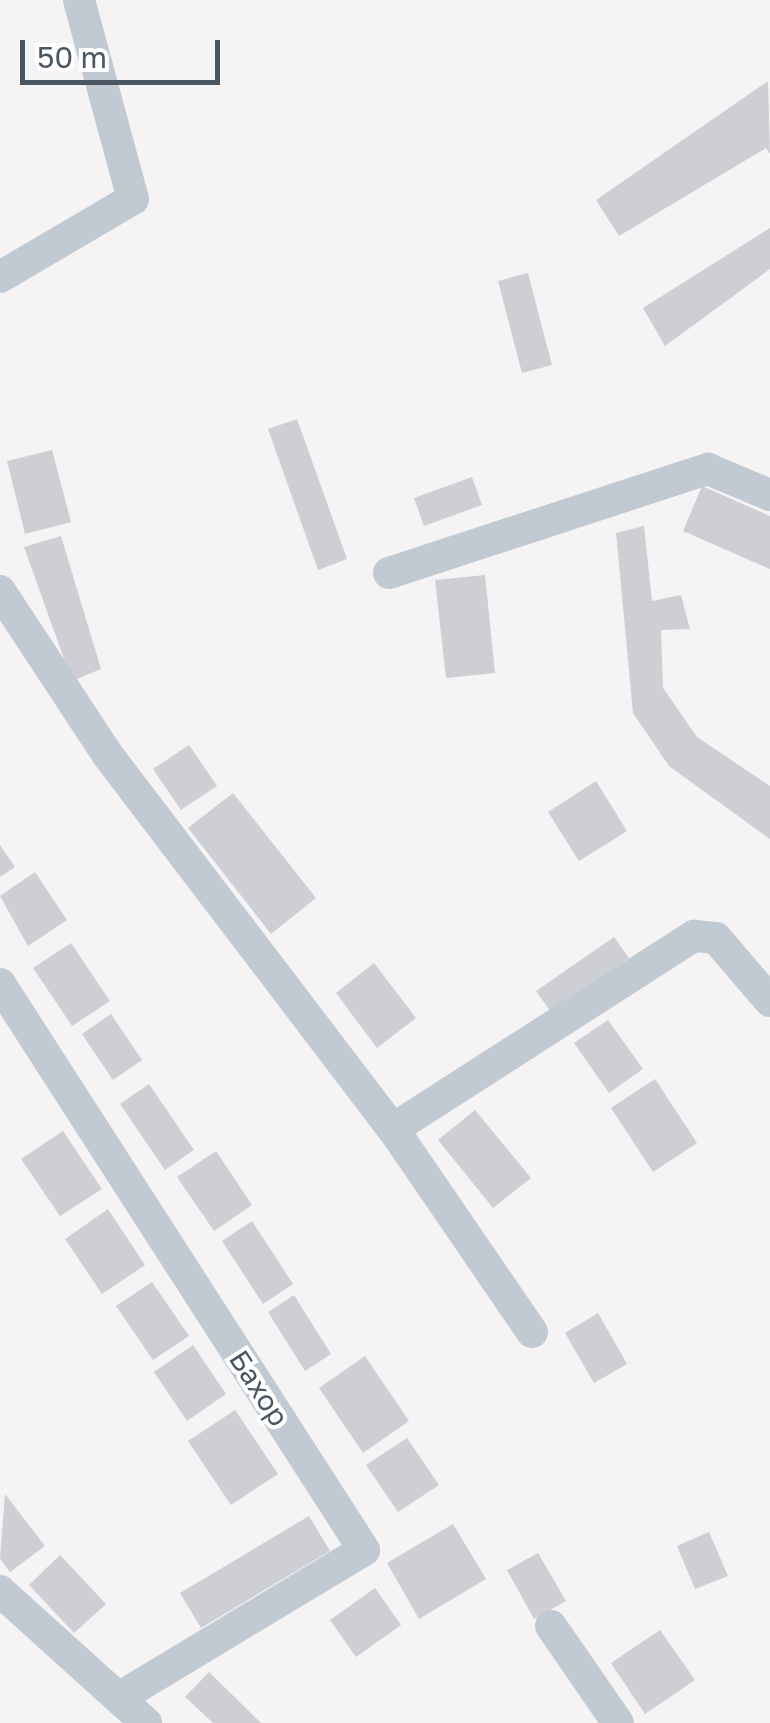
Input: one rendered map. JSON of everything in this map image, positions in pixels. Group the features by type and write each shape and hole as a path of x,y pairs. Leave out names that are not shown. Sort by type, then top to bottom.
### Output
{"street":[{"path":"0,278 133,199 80,0"},
{"path":"389,573 708,468 770,495"},
{"path":"0,592 106,754 393,1128 532,1332"},
{"path":"393,1128 694,936 716,938 770,1001"},
{"name":"Бахор","path":"0,984 364,1550 119,1698"},
{"path":"0,1590 146,1723"},
{"path":"551,1626 618,1723"}],"building":[{"path":"768,81 770,154 766,148 619,236 596,200"},
{"path":"770,228 770,269 665,346 643,308"},
{"path":"528,273 552,365 522,373 498,281"},
{"path":"297,419 347,559 318,570 268,429"},
{"path":"52,450 71,522 25,534 7,461"},
{"path":"472,477 482,505 424,526 414,498"},
{"path":"702,486 770,516 770,569 683,531"},
{"path":"644,526 652,601 681,595 690,629 661,630 663,688 697,737 770,786 770,839 669,766 633,713 616,533"},
{"path":"61,536 101,669 72,681 24,547"},
{"path":"485,575 495,673 446,678 435,580"},
{"path":"189,745 217,786 181,810 153,769"},
{"path":"596,781 627,831 579,861 548,812"},
{"path":"233,793 316,898 271,934 188,828"},
{"path":"0,845 15,867 0,877"},
{"path":"35,872 67,920 28,946 0,896"},
{"path":"614,937 629,958 551,1012 536,991"},
{"path":"71,943 110,1001 72,1026 33,968"},
{"path":"374,963 416,1018 377,1048 336,993"},
{"path":"111,1014 142,1060 113,1080 82,1034"},
{"path":"608,1020 643,1069 609,1093 574,1043"},
{"path":"655,1079 697,1143 653,1172 611,1108"},
{"path":"149,1084 194,1150 165,1170 120,1104"},
{"path":"475,1110 531,1178 493,1208 438,1140"},
{"path":"63,1131 102,1189 60,1216 21,1159"},
{"path":"216,1151 252,1205 214,1231 177,1177"},
{"path":"108,1209 145,1265 102,1294 65,1239"},
{"path":"252,1221 293,1284 263,1304 222,1241"},
{"path":"152,1282 189,1336 153,1360 116,1306"},
{"path":"294,1295 331,1354 305,1371 268,1312"},
{"path":"598,1313 627,1364 594,1383 565,1333"},
{"path":"193,1345 226,1394 187,1421 154,1372"},
{"path":"365,1356 409,1421 363,1453 319,1388"},
{"path":"235,1410 278,1474 231,1505 188,1441"},
{"path":"407,1438 439,1485 398,1512 366,1465"},
{"path":"5,1494 45,1546 10,1572 0,1559"},
{"path":"309,1516 330,1551 201,1628 180,1593"},
{"path":"453,1524 486,1579 419,1619 387,1563"},
{"path":"709,1532 728,1576 695,1589 677,1546"},
{"path":"538,1553 566,1601 534,1619 507,1570"},
{"path":"60,1555 106,1604 74,1633 29,1585"},
{"path":"375,1588 401,1625 356,1657 330,1620"},
{"path":"660,1630 695,1680 645,1714 611,1663"},
{"path":"209,1672 261,1723 213,1723 185,1697"}]}
